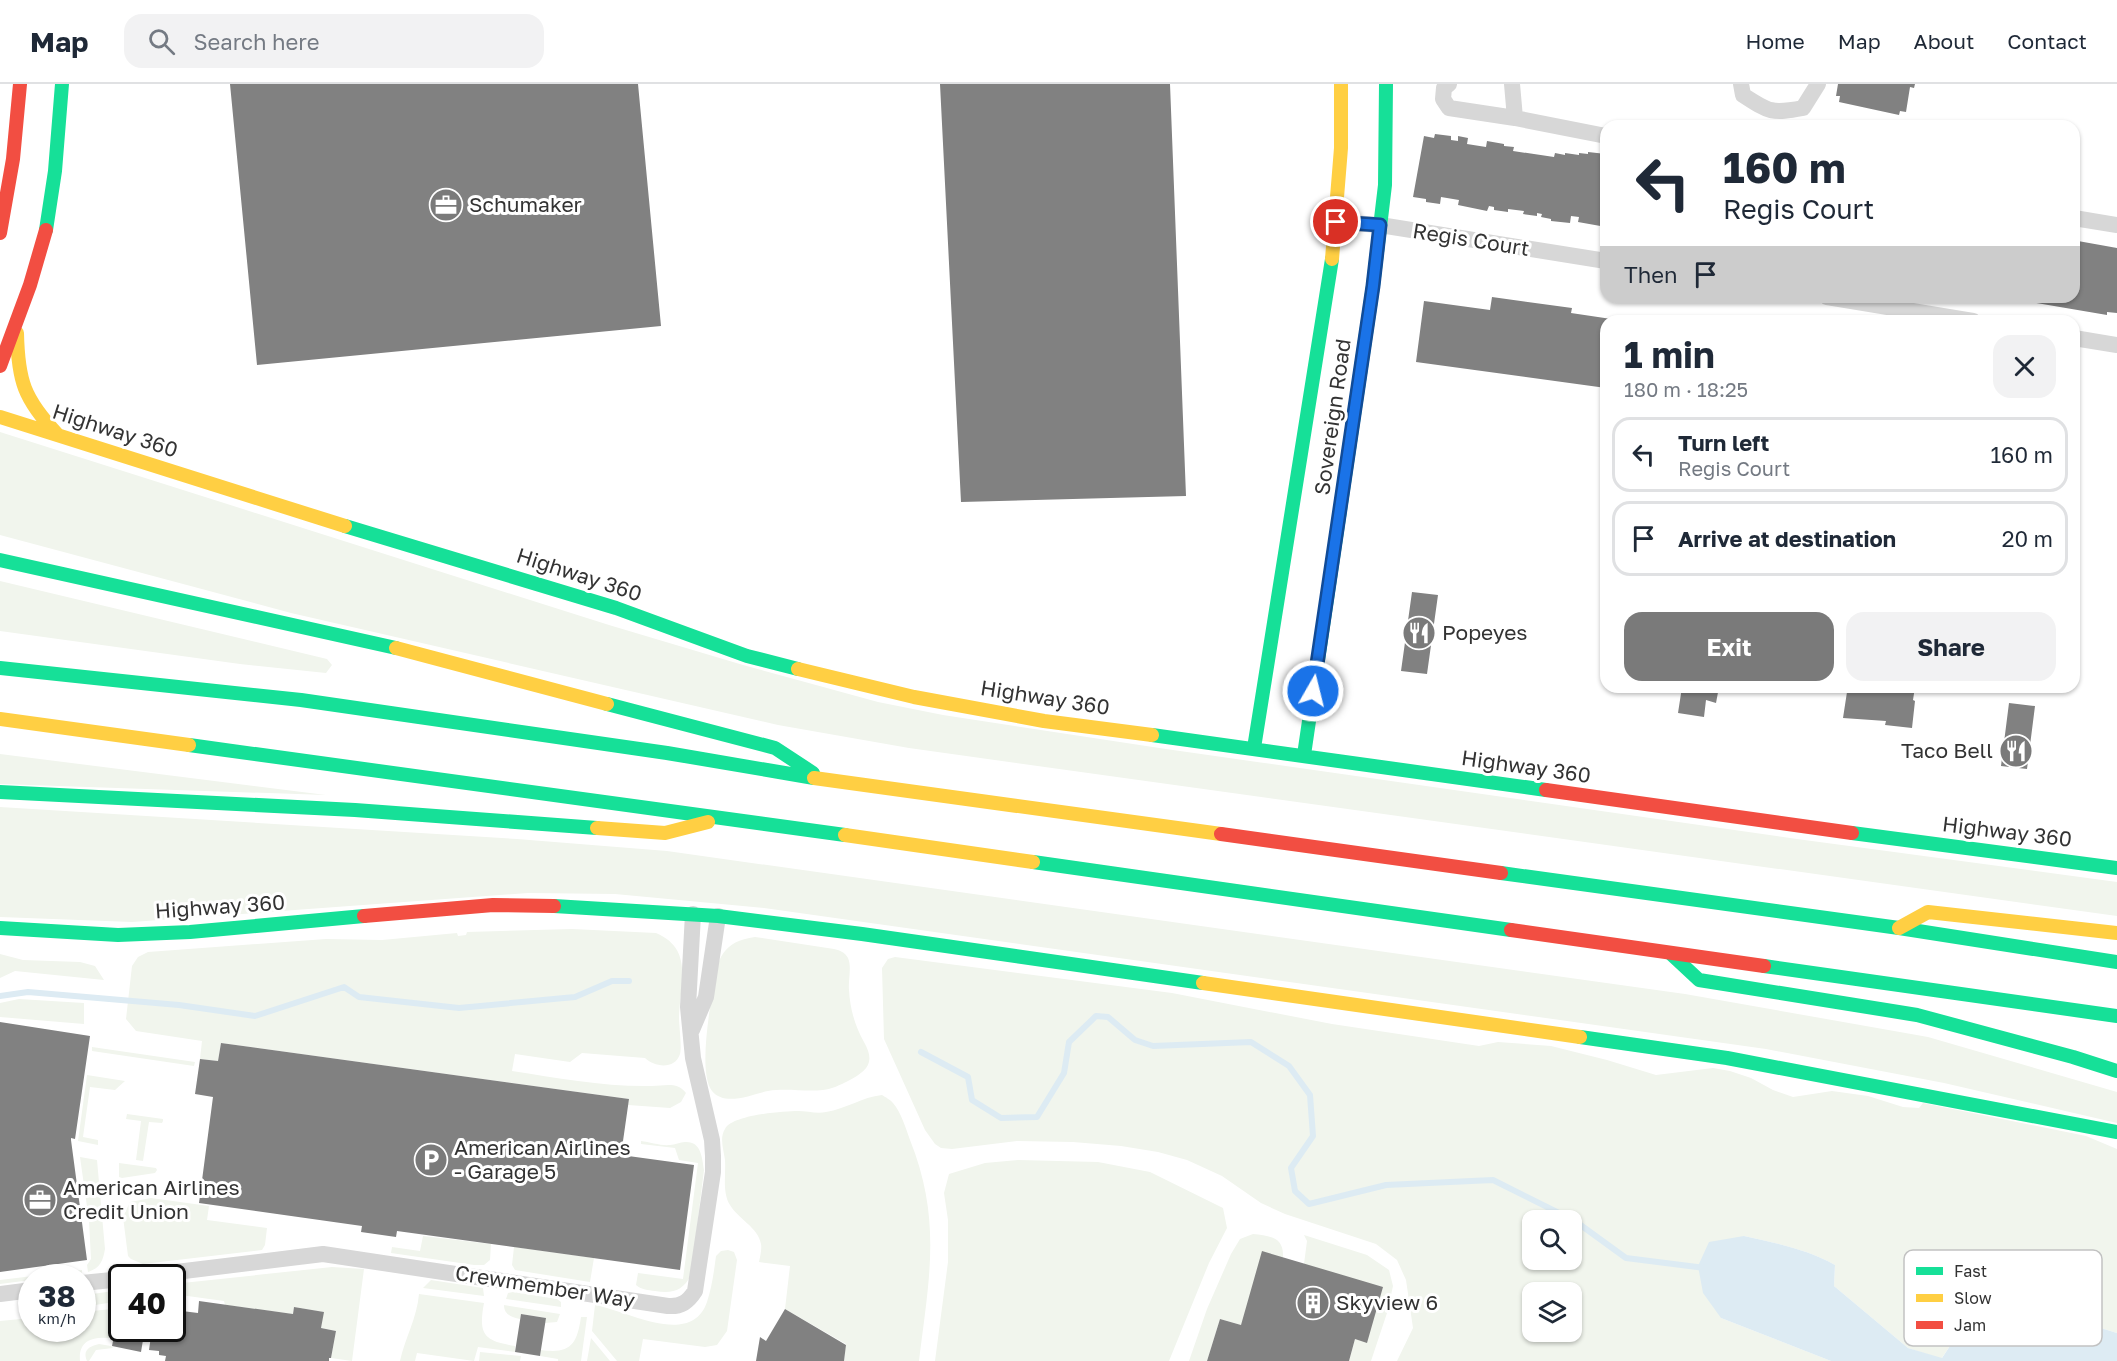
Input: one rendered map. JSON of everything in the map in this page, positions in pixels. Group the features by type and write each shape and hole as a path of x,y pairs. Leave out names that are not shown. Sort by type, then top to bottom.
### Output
{"main road":[{"path":"0,233 20,84"},
{"path":"0,366 17,324 39,256 53,186 62,84"},
{"name":"Sovereign Road","path":"1254,748 1330,279 1341,148 1341,84"},
{"name":"Sovereign Road","path":"1304,755 1373,286 1385,185 1386,84"},
{"path":"17,324 18,370 24,389 41,418 58,435"},
{"name":"Highway 360","path":"0,417 206,483 616,608 747,656 914,697 1034,719 1304,755 1750,820 2117,868"},
{"path":"0,560 368,640 764,745 775,748 822,779"},
{"path":"0,668 301,699 667,753 822,779 1899,928 2117,962"},
{"path":"0,719 722,818 2117,1016"},
{"path":"0,792 356,810 665,833 722,818"},
{"name":"Highway 360","path":"0,928 128,934 190,932 493,906 561,906 718,916 874,935 1727,1058 2117,1132"},
{"path":"1899,928 1928,912 2117,933"},
{"path":"1670,953 1700,980 1917,1016 2073,1057 2117,1071"}],"street":[{"path":"1449,84 1444,88 1443,99 1449,108 1600,135"},
{"path":"1512,84 1515,118"},
{"path":"1741,84 1743,95 1766,110 1772,119 1780,112 1803,108 1818,84"},
{"path":"2080,219 2117,225"},
{"name":"Regis Court","path":"1336,222 1380,225 1600,260"},
{"path":"1864,303 1936,315"},
{"path":"2080,339 2117,345"},
{"name":"Crewmember Way","path":"186,1271 323,1254 668,1306 683,1304 695,1291 713,1164 712,1140 693,1058 688,1007 693,914"},
{"name":"Crewmember Way","path":"692,1031 706,997 718,916"},
{"path":"0,1294 18,1292"}],"shaded area":[{"path":"0,432 609,625 878,702 943,715 1166,749 2117,882 2117,916 909,748 778,725 291,613 0,535"},
{"path":"0,581 327,659 332,665 326,673 240,664 0,631"},
{"path":"0,754 326,795 0,784"},
{"path":"0,807 517,839 667,851 1685,994 1928,1037 2117,1092 2117,1123 1944,1083 1766,1049 764,908 615,894 528,893 132,922 0,917"},
{"path":"572,929 656,933 676,948 682,969 679,1017 680,1054 674,1063 659,1065 645,1058 582,1053 570,1062 515,1054 512,1071 599,1084 670,1085 679,1087 686,1093 681,1102 670,1108 628,1105 629,1099 221,1043 218,1061 200,1059 202,1041 136,1031 126,1019 132,966 138,957 148,952 326,939 382,940 457,933 458,936 466,935 467,932"},
{"path":"755,937 834,949 847,956 850,965 849,990 852,1011 869,1056 868,1066 860,1074 830,1089 823,1090 775,1090 731,1099 717,1096 712,1091 708,1082 705,1056 717,968 729,947 744,939"},
{"path":"0,954 23,960 80,962 95,966 104,980 15,971 0,978"},
{"path":"895,957 1172,993 1332,1024 1479,1046 1498,1042 1551,1046 1656,1075 1713,1068 1751,1078 1773,1090 1793,1097 1832,1091 1868,1096 1903,1107 1919,1108 1923,1103 2086,1136 2117,1149 2117,1333 2102,1328 2102,1250 1904,1250 1904,1345 1834,1286 1835,1265 1802,1251 1744,1236 1721,1318 1831,1361 1397,1361 1413,1328 1406,1280 1397,1260 1376,1244 1285,1214 1261,1203 1222,1176 1187,1160 1158,1152 1073,1142 1017,1141 952,1149 941,1148 935,1144 925,1130 884,1039 882,968 888,959"},
{"path":"19,999 84,1003 84,1024 0,1017 0,1003"},
{"path":"92,1047 195,1062 194,1066 92,1051"},
{"path":"87,1075 125,1081 115,1090 90,1087 83,1137 98,1140 98,1145 78,1141"},
{"path":"882,1095 896,1107 907,1131 920,1169 930,1223 929,1276 919,1361 844,1361 846,1344 785,1309 790,1266 759,1262 761,1244 759,1238 728,1200 725,1189 722,1136 730,1124 747,1117 791,1111 826,1112"},
{"path":"127,1114 163,1119 162,1123 149,1122 143,1161 136,1160 141,1121 126,1119"},
{"path":"641,1141 667,1145 690,1142 698,1147 702,1160 704,1170 691,1275 681,1288 672,1291 661,1292 641,1288 636,1285 638,1273 683,1279 698,1163 679,1160 675,1148 641,1144"},
{"path":"80,1157 97,1160 105,1249 100,1264 96,1267 96,1264 88,1264 91,1259 89,1221"},
{"path":"1018,1160 1098,1162 1150,1172 1223,1208 1227,1228 1209,1263 1169,1361 935,1361 948,1262 948,1220 944,1193 949,1174 985,1163"},
{"path":"119,1163 157,1170 155,1173 122,1178 119,1177"},
{"path":"151,1198 209,1206 207,1220 267,1228 265,1245 262,1250 143,1264 128,1256 123,1217 130,1202"},
{"path":"1253,1234 1278,1241 1283,1250 1283,1257 1241,1325 1220,1319 1207,1361 1189,1361 1207,1309 1231,1254 1240,1239"},
{"path":"1304,1235 1367,1255 1389,1270 1393,1286 1387,1313 1371,1361 1349,1361 1355,1339 1366,1342 1304,1264 1307,1241"},
{"path":"423,1236 491,1244 490,1260 484,1265 474,1265 391,1253 392,1247 420,1251"},
{"path":"1744,1236 1779,1244 1824,1259 1835,1265 1834,1286 1904,1346 1942,1358 1950,1346 2102,1346 2102,1328 2117,1333 2117,1361 1831,1361 1721,1318 1703,1293 1698,1266 1709,1242"},
{"path":"514,1247 594,1258 590,1282 515,1270 512,1265"},
{"path":"721,1251 734,1252 737,1260 727,1331 717,1345 705,1347 643,1339 639,1361 617,1361 592,1331 595,1305 641,1319 673,1325 687,1323 699,1316 707,1302 712,1285 716,1256"},
{"path":"332,1267 364,1269 352,1361 331,1358 336,1331 321,1328 323,1312 294,1307 293,1314 225,1305 224,1301 186,1296 186,1283"},
{"path":"18,1278 18,1282 0,1284 0,1280"},
{"path":"431,1280 483,1288 484,1296 423,1288"},
{"path":"108,1292 108,1303 96,1305 96,1293"},
{"path":"508,1293 557,1299 561,1302 561,1307 506,1299"},
{"path":"419,1294 484,1303 482,1323 486,1335 496,1342 515,1346 515,1352 478,1347 474,1361 417,1353 415,1361 400,1361"},
{"path":"504,1305 560,1314 557,1322 545,1323 546,1318 521,1314 520,1319 507,1313"},
{"path":"108,1309 108,1338 96,1339 96,1311"},
{"path":"581,1317 587,1317 581,1361 558,1361 558,1359 540,1356 541,1350 559,1350 570,1346 577,1335"},
{"path":"18,1319 18,1342 87,1342 81,1350 80,1361 0,1361 0,1321"},
{"path":"591,1338 610,1361 587,1361"},
{"path":"99,1344 113,1348 96,1350 87,1361 86,1351"},
{"path":"1906,1346 1950,1346 1941,1359 1908,1348"},
{"path":"480,1352 521,1356 520,1361 479,1361"}],"building":[{"name":"Schumaker","path":"230,84 638,84 661,326 257,365"},
{"path":"940,84 1170,84 1186,496 961,502"},
{"path":"1838,84 1915,84 1914,88 1910,87 1906,112 1900,111 1899,115 1839,102 1840,96 1836,96"},
{"path":"1435,134 1451,136 1451,140 1458,141 1458,136 1468,138 1467,144 1486,147 1487,141 1514,147 1513,151 1554,157 1555,153 1565,155 1565,153 1579,155 1579,153 1588,154 1588,152 1600,153 1600,226 1578,222 1579,217 1571,216 1570,223 1551,221 1537,213 1537,216 1523,214 1524,211 1494,210 1494,207 1489,206 1487,211 1458,205 1459,200 1441,197 1440,204 1413,197 1424,136 1434,138"},
{"path":"2080,241 2117,248 2117,313 2107,312 2107,315 2036,303 2080,303"},
{"path":"1492,297 1572,308 1571,313 1600,317 1600,387 1416,362 1424,301 1490,310"},
{"name":"Popeyes","path":"1412,592 1438,595 1427,674 1401,671"},
{"path":"1681,693 1718,693 1716,703 1706,700 1704,717 1678,713"},
{"path":"1847,693 1914,693 1912,728 1885,725 1886,721 1843,718"},
{"name":"Taco Bell","path":"2009,703 2035,706 2027,769 2001,766"},
{"name":"American Airlines Credit Union","path":"0,1022 90,1036 75,1139 71,1138 87,1260 58,1264 18,1264 18,1270 0,1272"},
{"name":"American Airlines - Garage 5","path":"221,1043 629,1099 621,1155 694,1165 680,1270 397,1231 396,1237 361,1232 362,1226 199,1203 213,1097 195,1094 200,1059 218,1061"},
{"name":"Skyview 6","path":"1262,1251 1383,1287 1367,1343 1355,1339 1349,1361 1207,1361 1220,1319 1241,1325"},
{"path":"199,1301 293,1314 294,1307 324,1312 321,1328 336,1331 331,1358 329,1361 165,1361 166,1356 159,1355 159,1351 149,1350 150,1342 186,1342 186,1312 198,1313"},
{"path":"785,1309 846,1345 844,1361 756,1361 760,1337 766,1341"},
{"path":"521,1314 546,1318 540,1356 515,1352"},
{"path":"113,1342 143,1342 141,1352 112,1346"}],"waterway":[{"path":"0,996 28,992 179,1005 255,1016 344,987 359,997 459,1008 575,997 612,981 629,981"},
{"path":"921,1052 968,1077 972,1100 1001,1118 1037,1117 1064,1073 1069,1042 1096,1016 1108,1017 1135,1040 1153,1046 1251,1042 1289,1066 1310,1095 1313,1136 1291,1168 1295,1191 1309,1204 1386,1185 1493,1180 1575,1221 1626,1258 1705,1268"}],"traffic: fast":[{"path":"46,230 55,171 62,84"},
{"path":"1304,755 1373,286 1385,185 1386,84"},
{"path":"1254,748 1332,259"},
{"path":"345,526 616,608 747,656 798,669"},
{"path":"0,560 396,648"},
{"path":"0,668 301,700 667,753 814,778"},
{"path":"607,704 775,748 813,773"},
{"path":"1152,735 1546,790"},
{"path":"189,745 845,835"},
{"path":"0,792 355,810 597,828"},
{"path":"1852,833 2117,868"},
{"path":"1033,862 1511,930"},
{"path":"1501,873 1899,928 2117,962"},
{"path":"554,906 718,916 862,934 1203,983"},
{"path":"0,928 118,935 190,932 364,916"},
{"path":"1670,953 1699,980 1917,1015 2117,1071"},
{"path":"1764,966 2117,1016"},
{"path":"1580,1037 1727,1058 2117,1132"}],"traffic: slow":[{"path":"1332,259 1341,148 1341,84"},
{"path":"17,333 19,364 25,388 37,410 57,434"},
{"path":"0,417 345,526"},
{"path":"396,648 607,704"},
{"path":"798,669 914,697 1044,721 1152,735"},
{"path":"0,719 189,745"},
{"path":"814,778 1221,834"},
{"path":"597,828 665,833 708,822"},
{"path":"845,835 1033,862"},
{"path":"1899,928 1928,912 2117,933"},
{"path":"1203,983 1580,1037"}],"traffic: jam":[{"path":"0,233 13,159 20,84"},
{"path":"0,366 30,285 46,230"},
{"path":"1546,790 1852,833"},
{"path":"1221,834 1501,873"},
{"path":"364,916 493,905 554,906"},
{"path":"1511,930 1764,966"}],"place":[{"name":"Schumaker","path":"446,205"},
{"name":"Popeyes","path":"1419,633"},
{"name":"Taco Bell","path":"2016,751"},
{"name":"American Airlines - Garage 5","path":"431,1160"},
{"name":"American Airlines Credit Union","path":"40,1200"},
{"name":"Skyview 6","path":"1313,1303"}],"route":[{"path":"1313,691 1380,225 1336,222"}]}
